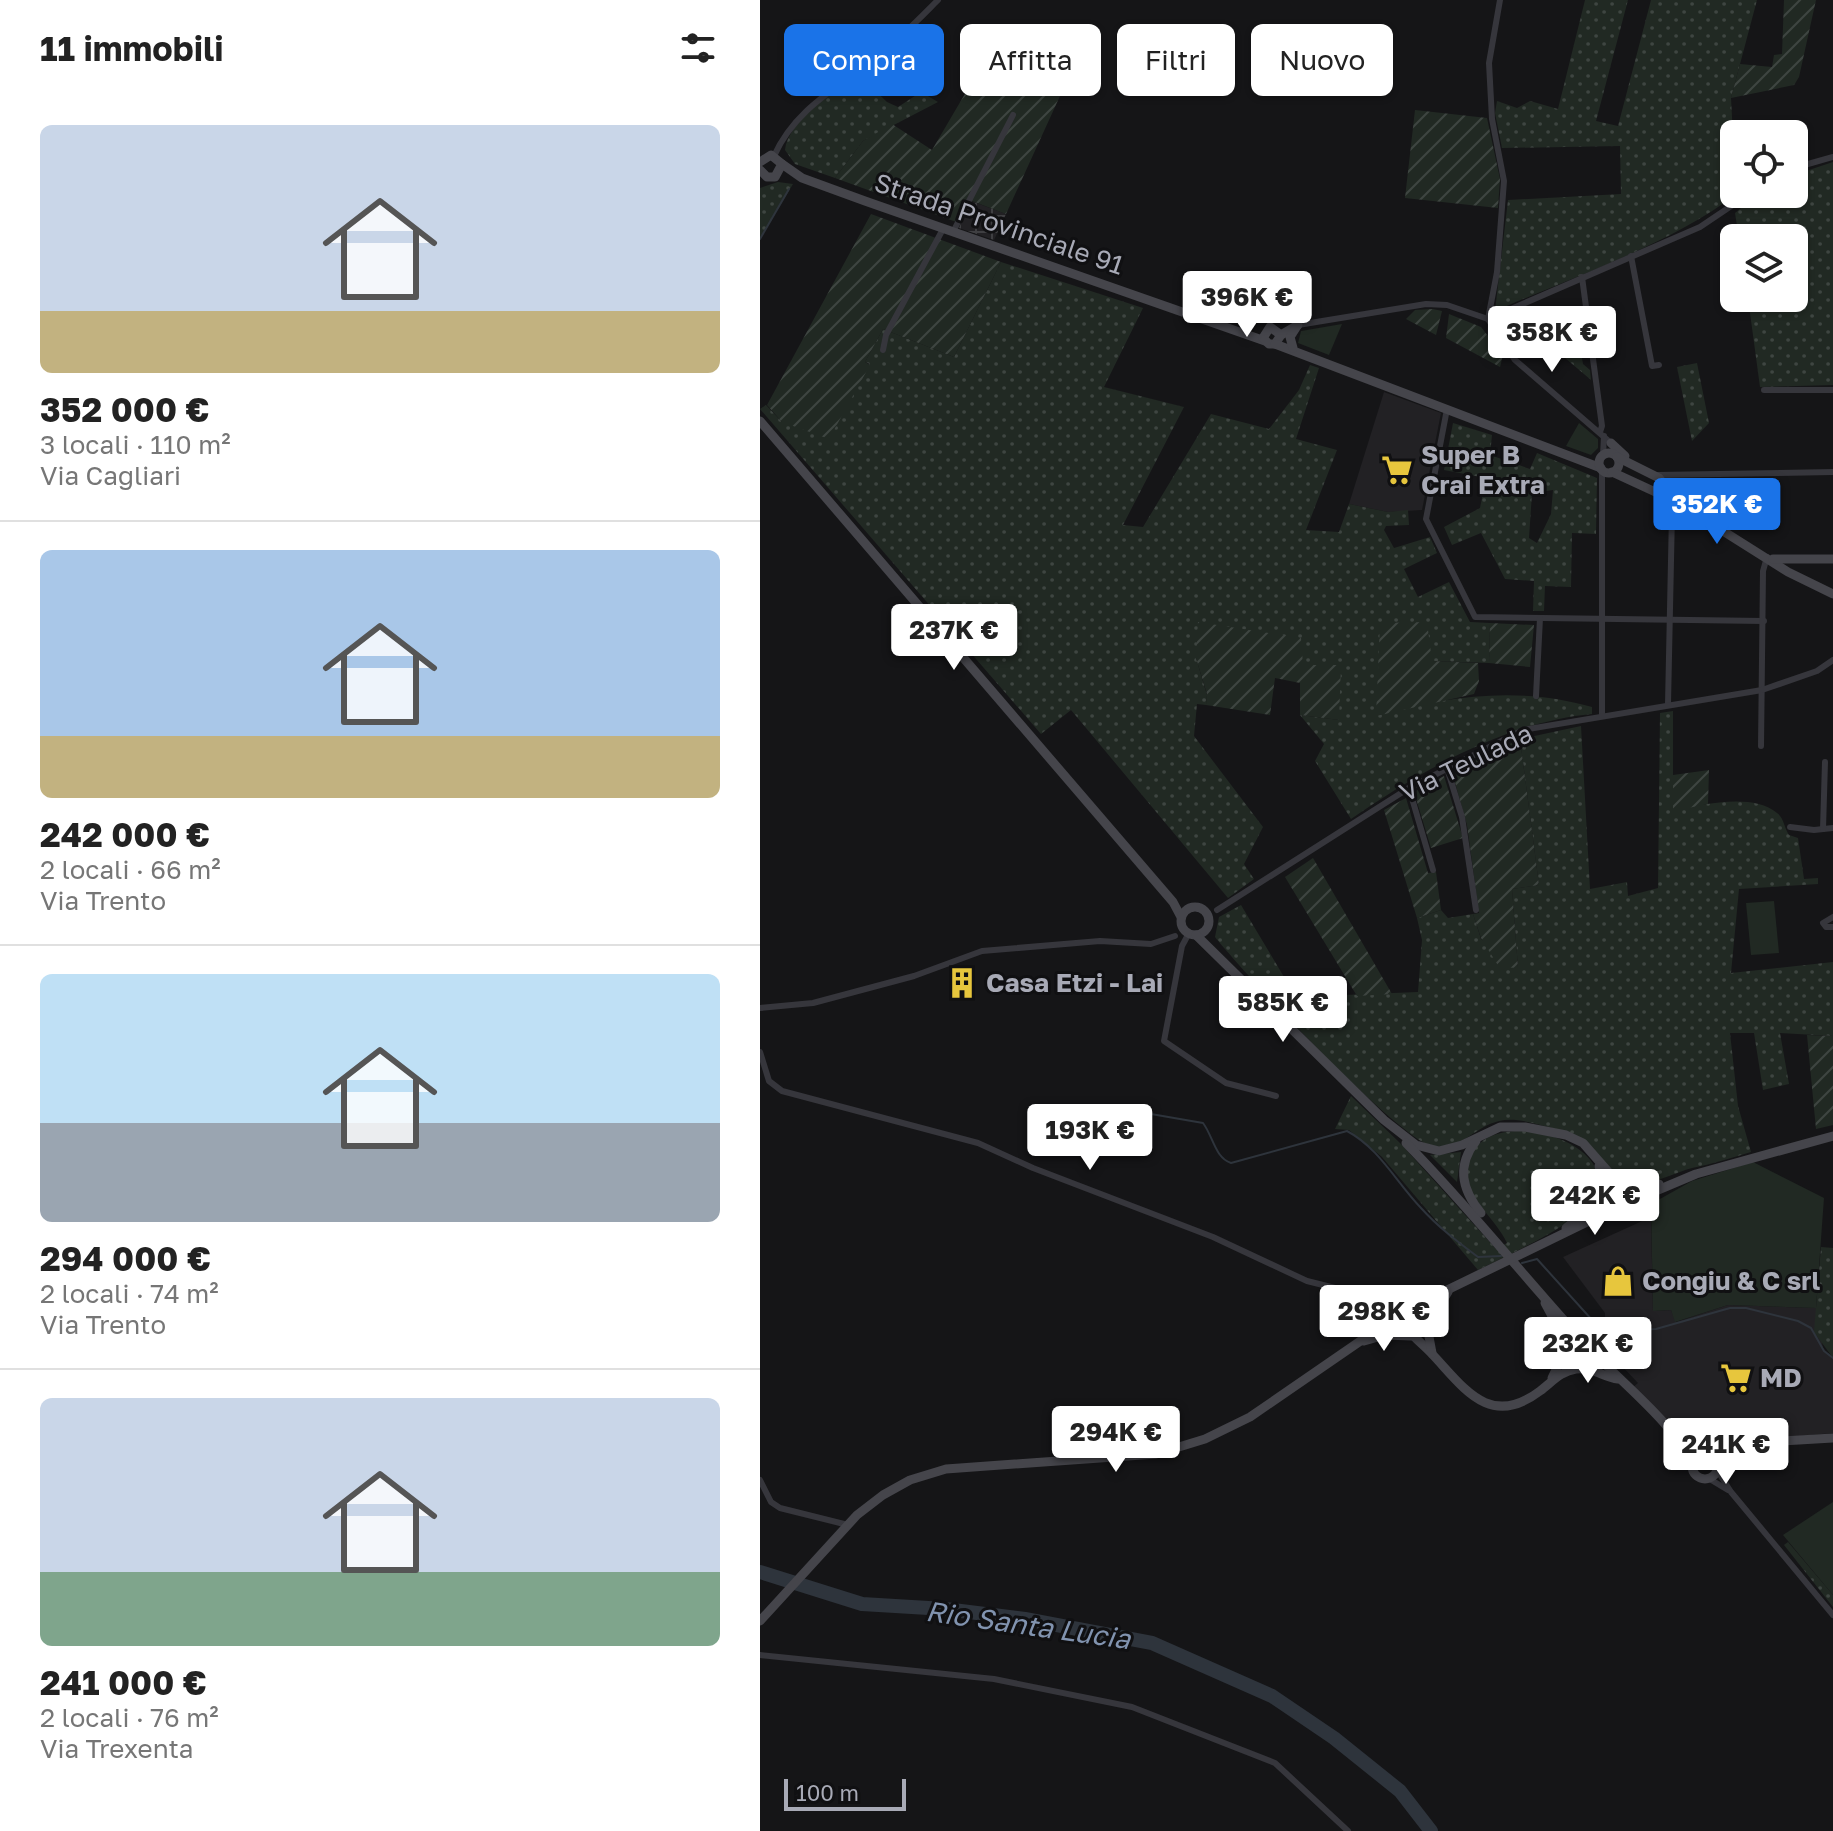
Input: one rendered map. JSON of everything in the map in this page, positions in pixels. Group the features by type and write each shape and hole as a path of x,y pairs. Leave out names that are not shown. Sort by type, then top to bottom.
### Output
{"street":[{"path":"802,178 782,164 765,158 821,94 897,41 938,0"},
{"path":"1488,319 1497,272 1504,181 1492,119 1489,63 1500,0"},
{"path":"883,350 886,335 1013,115"},
{"path":"1808,164 1833,157"},
{"path":"765,175 782,164"},
{"path":"765,175 802,178"},
{"name":"Strada Provinciale 91","path":"802,178 1265,341 1263,335 1275,334"},
{"path":"1488,319 1719,216 1730,208"},
{"path":"1631,256 1652,366 1659,365"},
{"path":"1582,277 1602,426 1618,466 1606,471"},
{"path":"1228,327 1275,334 1298,325 1426,304 1447,305 1488,319 1515,360 1605,437 1636,468"},
{"path":"1295,350 1290,337 1298,325"},
{"path":"1275,334 1295,350 1660,490 1788,572 1833,594"},
{"path":"1764,390 1833,390"},
{"path":"1447,409 1427,523 1473,615 1764,621"},
{"path":"760,421 1173,902 1186,928 1214,949 1381,1117 1492,1234 1620,1380 1678,1438 1704,1454 1717,1467 1731,1492 1833,1615"},
{"path":"1602,715 1600,619 1605,437"},
{"path":"1580,460 1616,456 1653,476 1833,472"},
{"path":"1653,476 1660,490"},
{"path":"1668,704 1672,513 1677,502"},
{"path":"1770,558 1833,559"},
{"path":"1761,746 1763,571 1770,558"},
{"path":"1536,696 1540,618"},
{"name":"Via Teulada","path":"1217,910 1409,788 1523,730 1762,690 1817,671 1833,660"},
{"path":"1823,829 1825,762"},
{"path":"1447,768 1462,817 1476,910"},
{"path":"1409,788 1433,870"},
{"path":"1790,827 1833,828"},
{"path":"1173,902 1217,910"},
{"path":"1189,907 1164,1041 1226,1083 1276,1096"},
{"path":"1204,910 1214,949"},
{"path":"760,1008 813,1003 914,976 982,951 1100,941 1151,944 1175,936 1186,928 1208,924 1217,910"},
{"path":"1833,917 1823,923 1826,927 1833,927"},
{"path":"760,1052 769,1081 782,1091 978,1143 1033,1168 1213,1237 1307,1281 1395,1303 1427,1326"},
{"path":"1381,1117 1427,1149 1452,1149 1500,1127 1513,1126 1566,1135 1583,1143 1619,1184 1650,1187 1674,1178 1683,1179"},
{"path":"760,1621 844,1529 883,1495 910,1480 946,1469 1156,1454 1205,1439 1250,1417 1404,1311 1620,1206 1683,1179 1833,1136"},
{"path":"1479,1137 1464,1160 1464,1184 1468,1198 1488,1222 1492,1234"},
{"path":"1598,1163 1607,1197 1620,1206"},
{"path":"1619,1184 1620,1206"},
{"path":"1555,1238 1593,1206 1602,1187"},
{"path":"1432,1353 1427,1326 1439,1302 1451,1288"},
{"path":"1544,1296 1562,1344 1558,1368 1549,1384"},
{"path":"1404,1311 1405,1325 1411,1336 1432,1353 1459,1387 1482,1402 1511,1404 1525,1400 1574,1369 1588,1368 1620,1380"},
{"path":"1356,1343 1385,1335 1411,1336"},
{"path":"1678,1438 1697,1476 1708,1478 1731,1492"},
{"path":"1693,1463 1704,1454 1727,1445 1833,1438"},
{"path":"1708,1478 1730,1449 1745,1445"},
{"path":"760,1480 771,1502 780,1508 844,1529"},
{"path":"760,1655 994,1679 1132,1707 1275,1763 1348,1831"}],"shaded area":[{"path":"1585,0 1628,0 1596,121 1618,126 1651,0 1757,0 1731,98 1732,120 1720,120 1720,206 1652,244 1495,311 1508,200 1621,194 1620,146 1502,148 1495,113 1497,101 1517,108 1530,101 1558,109"},
{"path":"1784,0 1816,0 1799,77 1794,85 1731,98 1740,64 1772,67 1774,55 1782,54"},
{"path":"881,96 898,107 915,96 928,96 938,102 863,141 835,178 795,164 785,150 795,128 827,97"},
{"path":"964,96 1060,96 1006,214 972,201 959,223 835,178 863,141 892,124 932,150"},
{"path":"1415,110 1487,118 1500,179 1498,208 1405,198"},
{"path":"1833,162 1833,385 1760,387 1750,312 1808,312 1808,224 1737,224 1735,213 1741,208 1808,208 1808,170"},
{"path":"778,182 793,184 760,239 760,188"},
{"path":"971,201 1006,214 994,240 959,228"},
{"path":"871,214 1001,262 954,357 883,329 865,362 870,365 829,439 782,422 767,405"},
{"path":"1001,262 1143,308 1104,387 1184,407 1123,525 1143,527 1211,414 1269,429 1299,390 1310,365 1319,368 1296,439 1337,450 1306,530 1339,532 1349,504 1388,512 1408,510 1409,525 1386,526 1384,530 1394,548 1430,537 1437,553 1404,569 1418,597 1449,582 1470,622 1490,623 1489,663 1432,661 1377,715 1457,699 1510,695 1592,707 1592,714 1528,727 1466,751 1407,783 1351,819 1315,761 1324,744 1300,715 1339,720 1303,665 1196,658 1207,695 1206,705 1197,704 1194,736 1263,827 1244,864 1254,879 1228,898 1071,710 1041,734 760,409 766,405 782,422 870,364 865,362 883,329 954,357"},
{"path":"1415,310 1442,311 1436,335 1406,319"},
{"path":"1449,314 1481,327 1503,355 1500,367 1446,338"},
{"path":"1342,324 1329,355 1298,343 1301,331"},
{"path":"1582,326 1584,334 1578,336 1583,364 1590,370 1591,380 1544,340"},
{"path":"1697,363 1709,423 1692,441 1677,367"},
{"path":"1384,392 1441,413 1422,510 1388,512 1349,504"},
{"path":"1453,423 1492,435 1490,455 1530,469 1537,453 1597,478 1596,534 1572,533 1571,587 1545,586 1544,611 1533,611 1534,581 1505,579 1481,533 1452,545 1444,527 1480,508 1486,478 1444,470","holes":["1553,490 1551,514 1537,543 1529,538 1532,493"]},
{"path":"1579,423 1598,439 1598,448 1591,455 1566,446"},
{"path":"1198,622 1301,638 1303,665 1341,665 1339,720 1300,715 1300,683 1275,678 1270,715 1206,705 1207,694 1196,658"},
{"path":"1427,622 1432,661 1478,663 1479,681 1474,694 1376,716 1380,623"},
{"path":"1490,623 1534,625 1530,667 1489,663"},
{"path":"1673,711 1673,810 1726,802 1767,807 1783,820 1789,835 1798,838 1804,879 1818,878 1818,884 1739,889 1731,973 1833,962 1833,1036 1780,1033 1789,1084 1763,1090 1754,1033 1730,1033 1738,1106 1751,1152 1641,1184 1622,1180 1588,1144 1574,1135 1526,1122 1499,1121 1454,1144 1438,1148 1420,1140 1393,1120 1360,1090 1289,1019 1215,937 1219,917 1241,905 1296,997 1418,992 1422,940 1417,918 1441,910 1448,918 1473,914 1481,939 1518,968 1512,889 1539,885 1520,739 1581,726 1590,889 1627,882 1628,896 1658,888 1660,713"},
{"path":"1520,739 1539,885 1512,889 1518,968 1499,967 1481,938 1473,914 1479,913 1467,825 1452,772"},
{"path":"1709,770 1708,804 1673,811 1673,775"},
{"path":"1444,776 1463,838 1431,848 1414,792"},
{"path":"1406,798 1428,873 1436,872 1441,910 1417,918 1384,810"},
{"path":"1313,858 1392,994 1357,996 1285,877"},
{"path":"1774,901 1779,953 1751,955 1746,903"},
{"path":"1807,1035 1833,1036 1833,1125 1816,1129"},
{"path":"1351,1096 1400,1143 1496,1249 1507,1243 1473,1194 1466,1175 1470,1158 1482,1142 1501,1133 1524,1131 1549,1135 1571,1144 1589,1158 1598,1175 1596,1195 1577,1216 1561,1227 1478,1270 1382,1157 1349,1130 1335,1129"},
{"path":"1461,1152 1457,1182 1430,1155"},
{"path":"1753,1162 1824,1198 1816,1308 1728,1305 1675,1322 1671,1310 1653,1311 1651,1204 1692,1181"},
{"path":"1651,1217 1653,1311 1671,1310 1676,1322 1728,1305 1816,1308 1823,1348 1833,1358 1833,1433 1733,1442 1675,1428 1633,1387 1638,1383 1597,1340 1605,1330 1605,1313 1563,1257"},
{"path":"1821,1247 1833,1248 1833,1358 1814,1332"},
{"path":"1833,1502 1833,1595 1783,1535"},
{"path":"1788,1542 1833,1595 1833,1607 1784,1545"}],"waterway":[{"path":"760,239 789,189"},
{"path":"1151,1114 1203,1123 1218,1152 1231,1163 1347,1131 1369,1147 1434,1222 1456,1240 1478,1257 1501,1256"},
{"path":"1522,1263 1537,1259 1602,1331 1656,1329 1730,1308 1746,1308 1798,1321 1811,1328 1824,1351 1833,1358"},
{"name":"Rio Santa Lucia","path":"760,1572 862,1604 945,1609 1025,1619 1152,1643 1272,1696 1334,1738 1400,1791 1431,1831"}],"place":[{"name":"Super B Crai Extra","path":"1397,470"},
{"name":"Casa Etzi - Lai","path":"962,983"},
{"name":"Congiu & C srl","path":"1618,1281"},
{"name":"MD","path":"1736,1378"}]}
